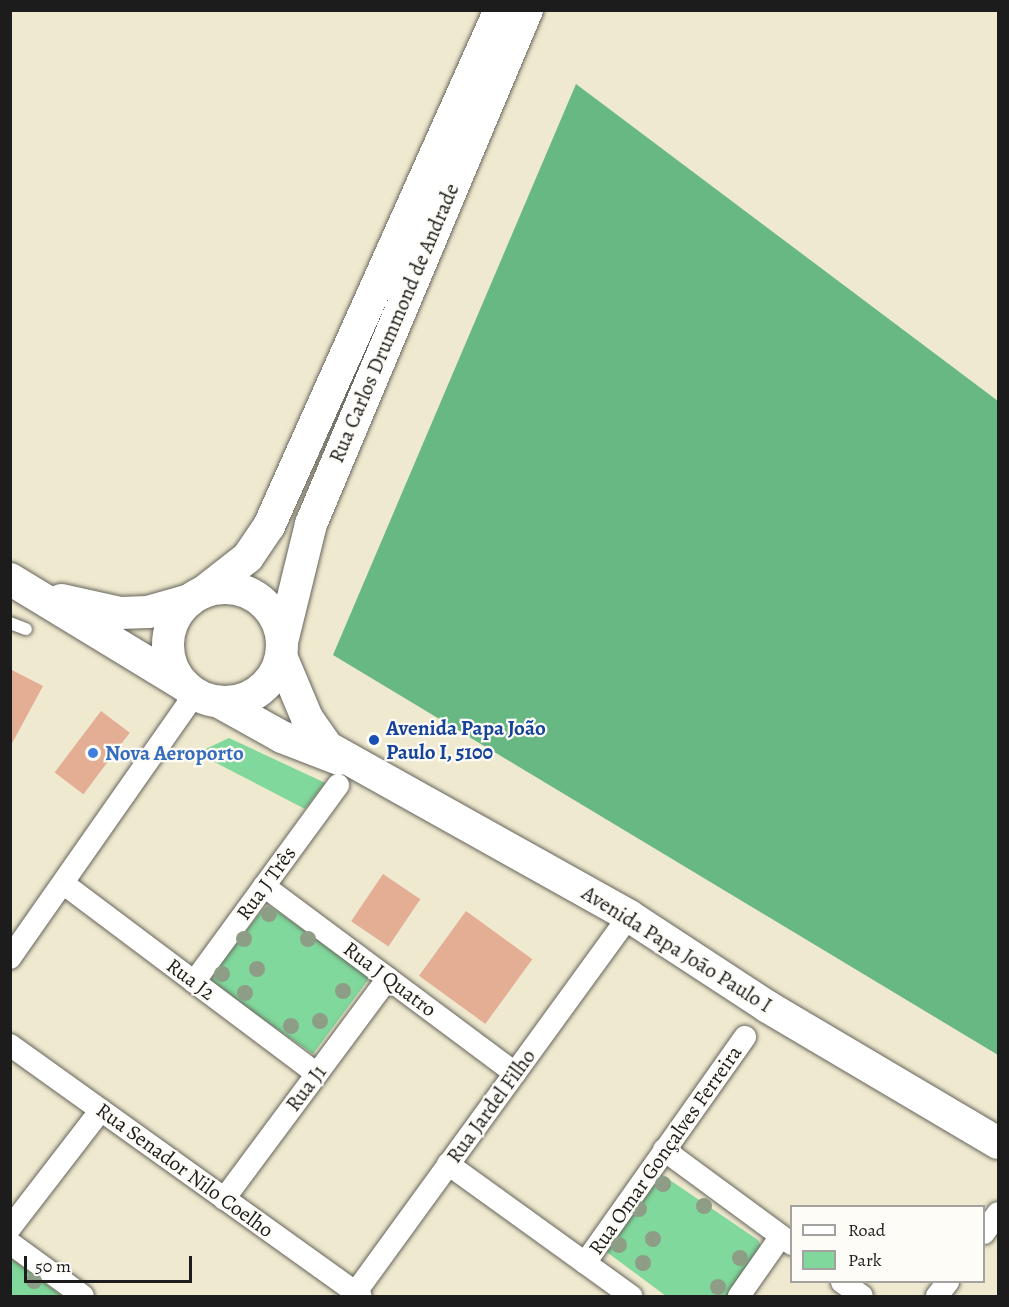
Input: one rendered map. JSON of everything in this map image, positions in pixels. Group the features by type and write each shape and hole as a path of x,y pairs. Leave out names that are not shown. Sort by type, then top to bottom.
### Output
{"main road":[{"name":"Rua Carlos Drummond de Andrade","path":"196,596 248,557 269,526 500,10"},
{"name":"Rua Carlos Drummond de Andrade","path":"282,649 310,524 527,10"},
{"name":"Avenida Papa João Paulo I","path":"22,586 93,609 120,613 148,612 196,596"},
{"name":"Avenida Papa João Paulo I","path":"22,586 200,694 316,754 345,774 441,808 629,916 768,1007 999,1143"},
{"path":"228,588 255,597 274,616 282,649 270,681 248,698 200,694 170,662 168,634 180,609 196,596 228,588"},
{"name":"Avenida Papa João Paulo I","path":"282,649 307,718 345,774"}],"street":[{"path":"10,958 200,694"},
{"name":"Rua J Três","path":"194,982 345,774"},
{"name":"Rua J2","path":"64,884 317,1074"},
{"name":"Rua J Quatro","path":"264,886 515,1073"},
{"name":"Rua Jardel Filho","path":"356,1295 448,1164 629,916"},
{"name":"Rua J1","path":"224,1199 388,978"},
{"name":"Rua Omar Gonçalves Ferreira","path":"585,1263 745,1037"},
{"name":"Rua Senador Nilo Coelho","path":"10,1045 356,1295"},
{"path":"10,1228 101,1110"},
{"path":"664,1150 786,1240 739,1296"},
{"path":"448,1164 631,1296"},
{"path":"985,1232 999,1213"},
{"path":"10,1243 83,1296"},
{"path":"845,1283 862,1296"},
{"path":"937,1296 947,1283"}],"lane":[{"path":"10,623 26,629"}],"green space":[{"path":"576,84 998,401 998,1055 333,655"},
{"path":"229,738 325,783 305,809 197,753"},
{"path":"270,906 366,974 368,980 313,1054 215,986 212,980 213,973 263,909"},
{"path":"661,1174 758,1240 761,1246 728,1296 666,1296 604,1250"},
{"path":"11,1259 15,1261 62,1296 11,1296"}],"building":[{"path":"10,669 43,686 10,747"},
{"name":"Nova Aeroporto","path":"101,711 130,733 83,794 55,772"},
{"path":"383,874 420,899 388,946 351,921"},
{"path":"466,911 532,959 485,1024 419,976"}],"place":[{"name":"Avenida Papa João Paulo I, 5100","path":"374,740"},
{"name":"Nova Aeroporto","path":"93,753"}]}
